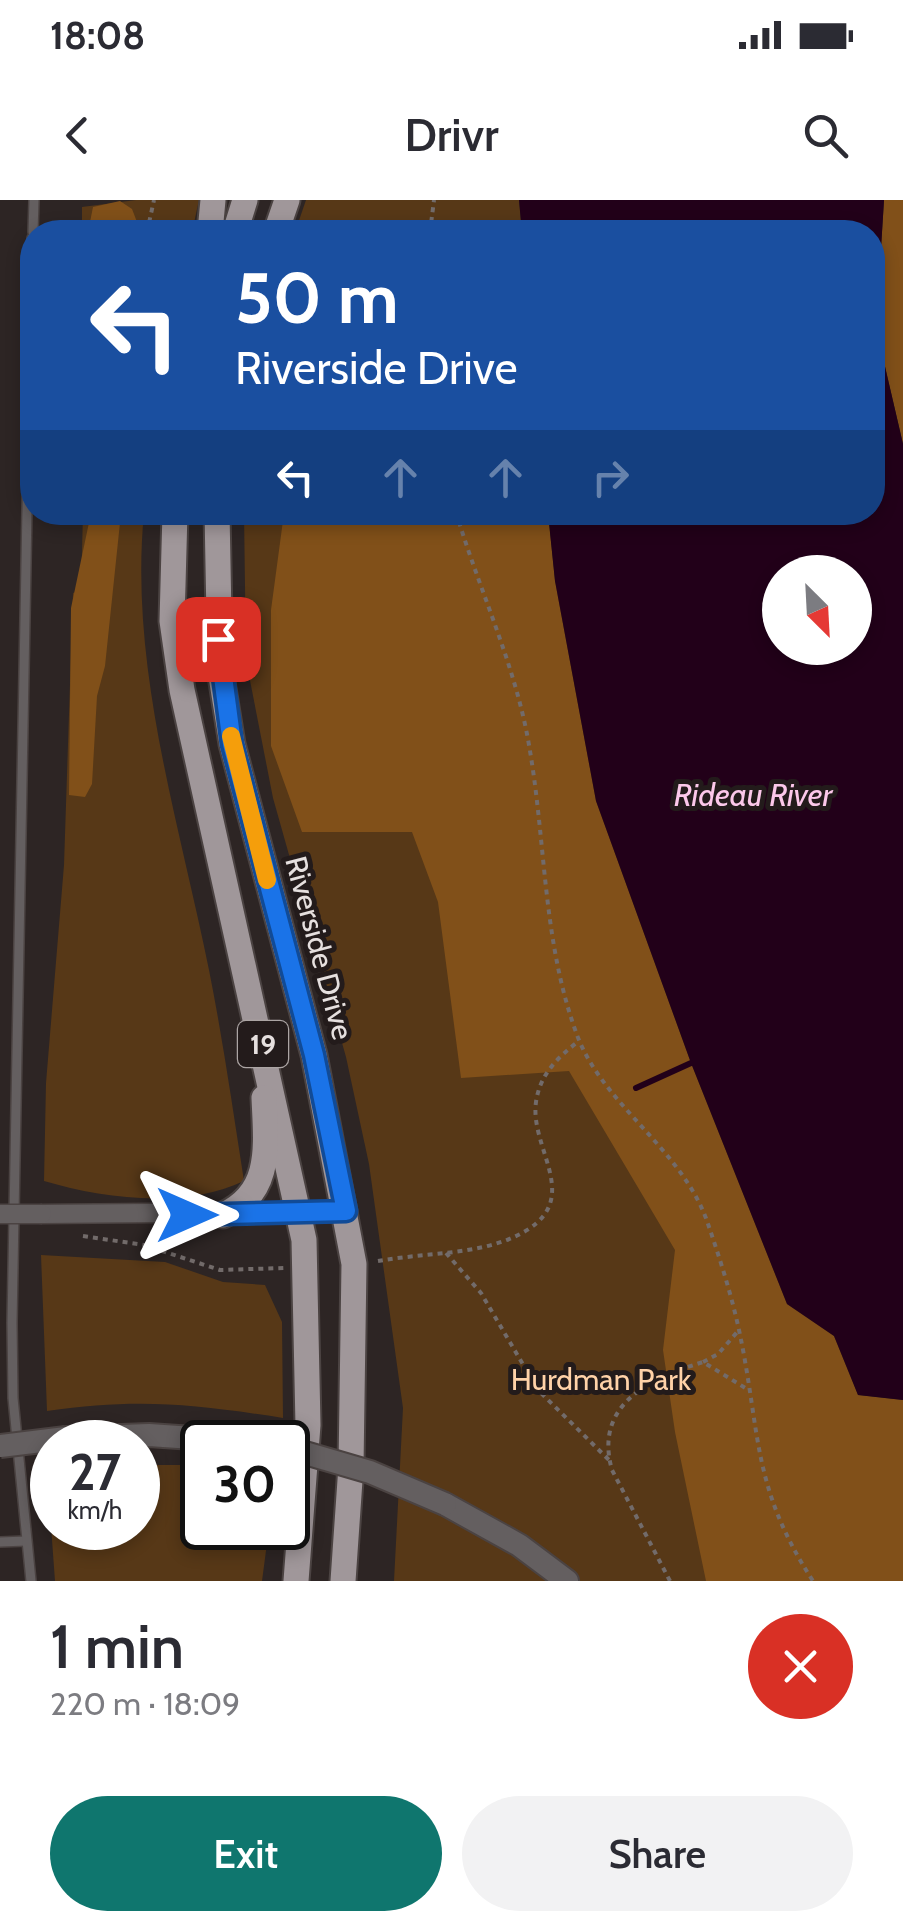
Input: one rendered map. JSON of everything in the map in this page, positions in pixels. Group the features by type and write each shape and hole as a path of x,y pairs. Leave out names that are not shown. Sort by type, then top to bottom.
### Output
{"main road":[{"name":"19","path":"175,525 172,621 182,690 300,1214 308,1352 296,1581"},
{"name":"Riverside Drive","path":"217,525 220,670 232,744 314,1055 354,1264 355,1337 343,1581"},
{"path":"223,1215 254,1194 262,1171 262,1038"}],"street":[{"path":"0,1214 346,1211"},
{"path":"0,1446 66,1438 180,1437"},
{"path":"310,1454 370,1472 445,1504 519,1545 568,1581"}],"lane":[{"path":"28,525 13,1398 31,1581"},
{"path":"0,1402 13,1398"},
{"path":"0,1542 26,1541"}],"path":[{"path":"461,525 495,615 527,734 555,968 579,1041 655,1139 705,1216 739,1330 759,1467 774,1513 813,1581"},
{"path":"378,1261 517,1236 536,1223 549,1204 552,1172 536,1114 537,1096 552,1063 579,1041"},
{"path":"78,1235 144,1245 220,1270 281,1268"},
{"path":"444,1252 481,1293 538,1390 609,1460 629,1509 670,1581"},
{"path":"609,1460 618,1414 632,1395 651,1380 718,1354 739,1330"},
{"path":"703,1362 747,1389"}],"green space":[{"path":"136,200 199,200 195,220 82,220 82,207"},
{"path":"306,200 519,200 521,220 299,220"},
{"path":"83,525 143,525 141,570 150,686 214,996 244,1181 221,1190 145,1198 93,1193 44,1181 46,1083 64,865 73,593 81,590"},
{"name":"Hurdman Park","path":"244,525 549,525 555,581 858,1395 903,1400 903,1581 394,1581 403,1408 369,1164 346,1057 273,798 246,660"},
{"path":"41,1255 165,1262 223,1282 265,1285 282,1322 283,1418 165,1404 47,1411"},
{"path":"160,1465 180,1465 180,1550 266,1550 262,1581 55,1581 53,1550 160,1550"}],"shaded area":[{"path":"884,200 903,200 903,444 885,367"},
{"path":"120,201 132,209 136,220 90,220 93,207"},
{"path":"88,525 120,525 105,666 97,696 92,784 85,797 69,795 71,608"},
{"path":"282,525 549,525 555,581 596,801 691,1063 787,1304 834,1336 858,1395 903,1400 903,1581 706,1581 675,1432 663,1350 675,1250 569,1071 461,1078 438,902 412,832 302,832 271,746 271,610"}],"water":[{"name":"Rideau River","path":"519,200 884,200 883,220 521,220"},
{"name":"Rideau River","path":"885,367 903,444 903,1400 858,1395 834,1336 787,1304 691,1063 596,801 555,581 549,525 885,525"}],"waterway":[{"path":"636,1088 691,1063"}],"slow traffic":[{"path":"231,736 267,880"}],"route":[{"path":"187,1215 346,1211 314,1055 232,744 218,639"}]}
